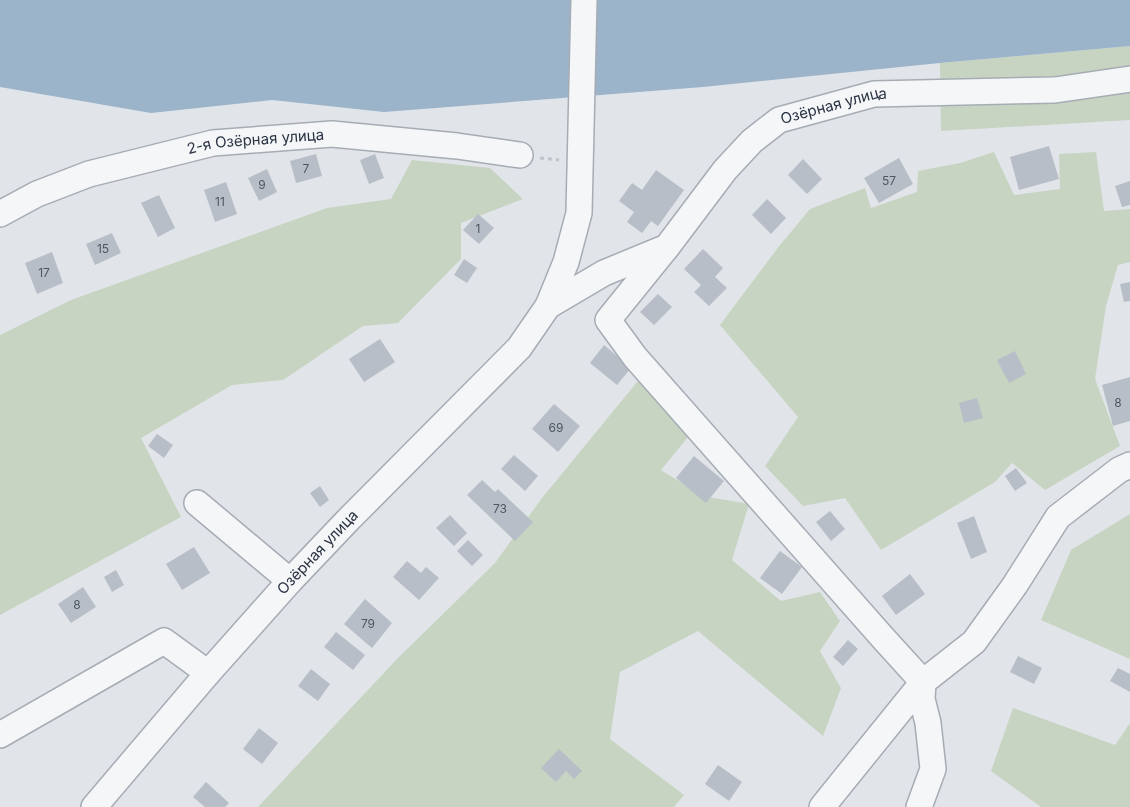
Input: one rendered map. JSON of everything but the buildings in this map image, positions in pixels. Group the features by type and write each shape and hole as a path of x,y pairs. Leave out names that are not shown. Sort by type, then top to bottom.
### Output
{"street":[{"name":"Озёрная улица","path":"94,807 208,673 290,581 519,348 548,306 566,262 579,213 584,0"},
{"name":"Озёрная улица","path":"548,306 604,273 667,247 726,170 752,141 779,120 874,94 1055,90 1130,79"},
{"name":"2-я Озёрная улица","path":"0,214 37,194 89,174 213,143 332,134 458,146 520,156"},
{"path":"667,247 608,320 635,357 923,682 922,699 928,723 934,769 919,807"},
{"path":"822,807 923,682 974,642 1015,585 1058,517 1119,470 1130,465"},
{"path":"197,503 290,581"},
{"path":"0,735 164,641 208,673"}],"path":[{"path":"520,156 580,163"}],"green space":[{"path":"1130,46 1130,120 941,131 940,63"},
{"path":"994,152 1014,195 1060,189 1059,154 1096,152 1104,211 1130,209 1130,262 1118,265 1106,306 1095,379 1120,446 1045,490 1012,463 995,482 881,550 845,498 803,506 765,466 798,417 720,325 780,245 810,209 865,188 871,208 917,192 918,171 960,163"},
{"path":"412,160 490,168 523,199 461,223 461,259 398,323 363,326 283,380 232,385 141,438 181,517 0,615 0,335 71,300 327,208 391,199"},
{"path":"642,376 693,431 661,470 703,496 749,504 732,560 781,601 820,592 840,621 820,651 841,688 823,736 698,631 620,672 610,739 684,795 674,807 258,807 397,659 495,563 542,498"},
{"path":"1130,514 1130,659 1041,620 1071,550"},
{"path":"1013,708 1115,745 1130,723 1130,807 1041,807 991,771"}],"water":[{"path":"0,0 1130,0 1130,46 703,87 384,112 272,100 151,113 0,87"}]}
